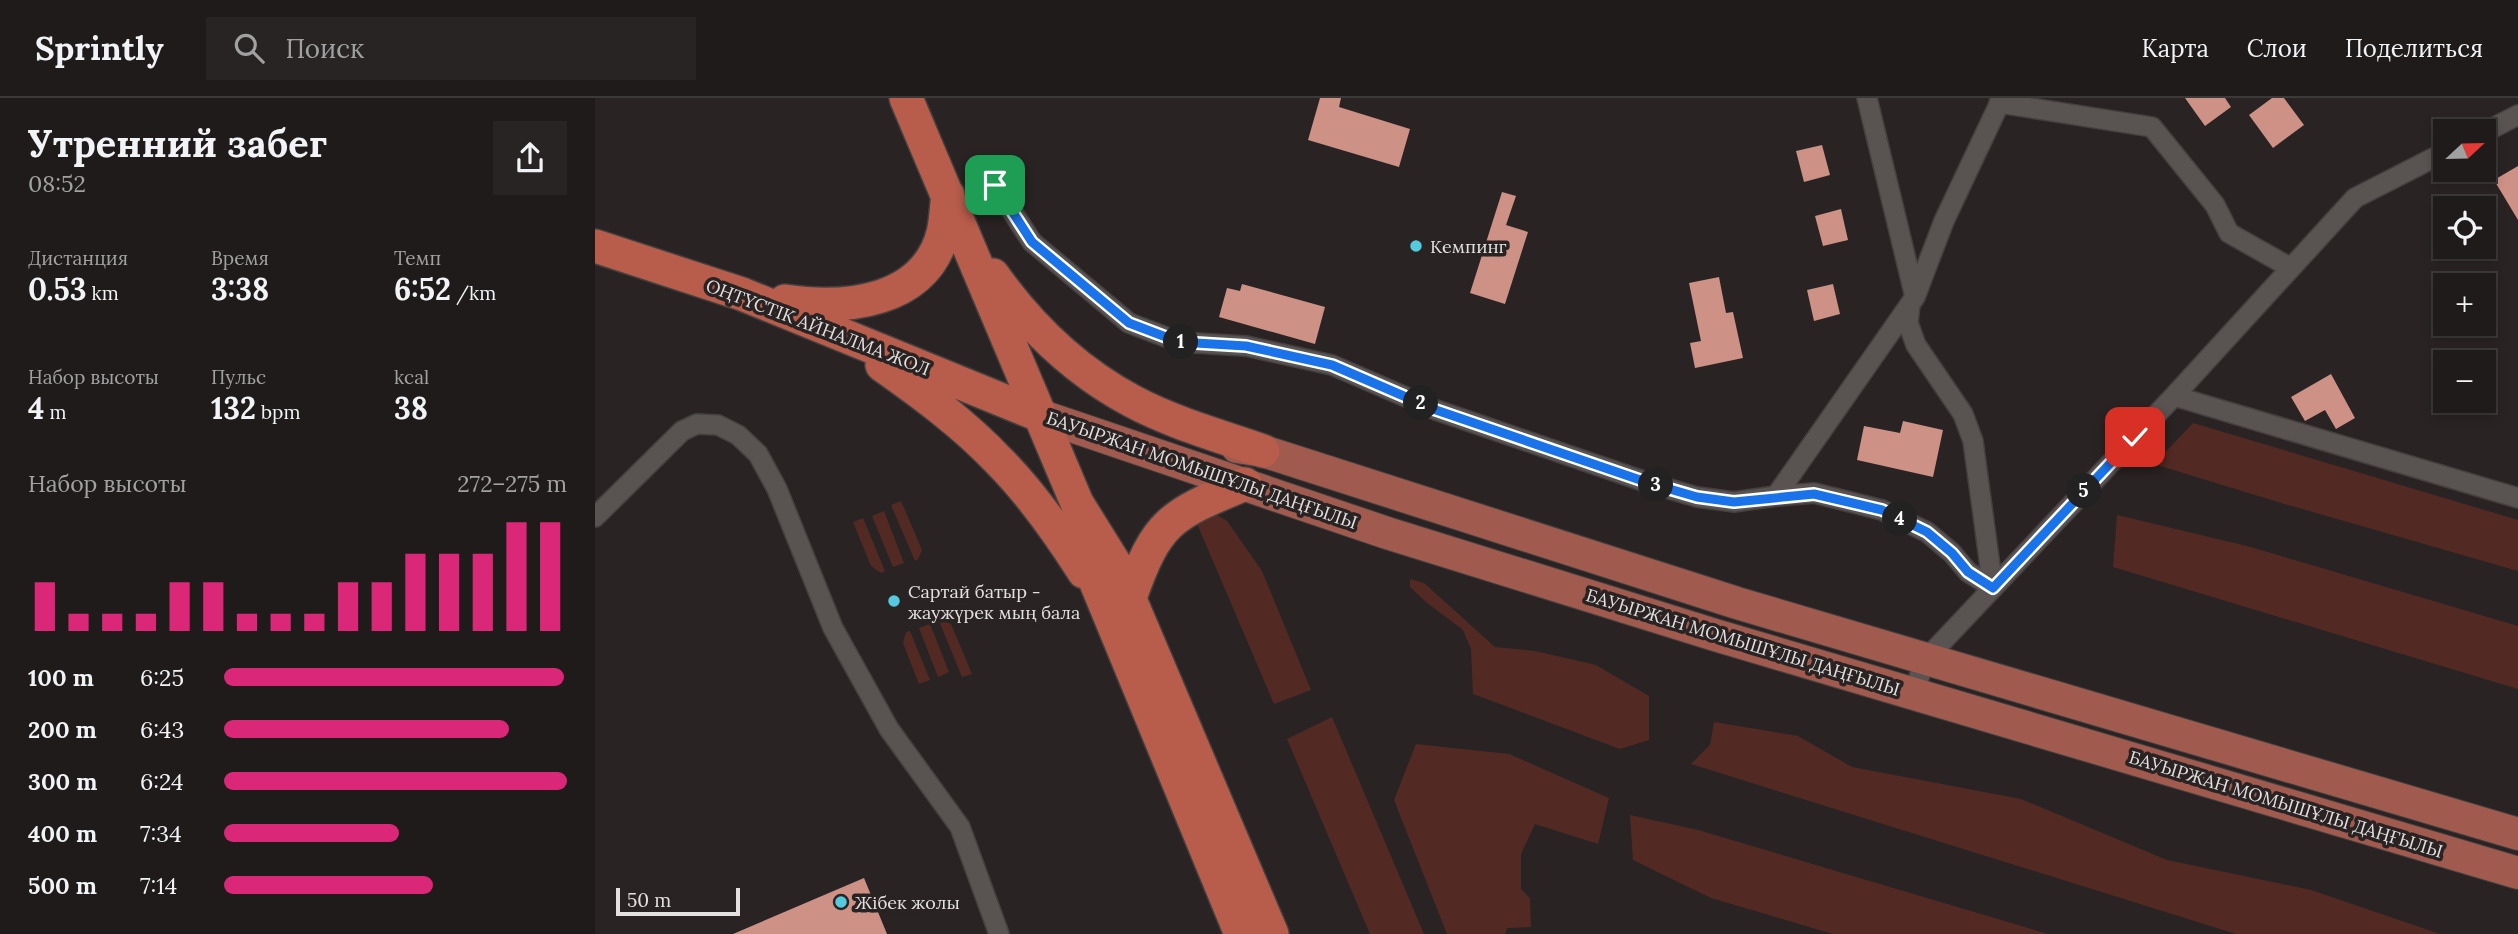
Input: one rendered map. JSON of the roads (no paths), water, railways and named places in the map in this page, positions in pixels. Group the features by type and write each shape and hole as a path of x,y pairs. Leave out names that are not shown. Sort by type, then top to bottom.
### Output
{"highway":[{"path":"907,98 1077,503 1092,573 1118,601 1241,934"},
{"path":"742,294 834,305 895,293 916,279 932,257 943,234 948,195"},
{"path":"948,195 984,262 1012,301 1045,337 1079,368 1134,402 1263,451"},
{"name":"ОҢТҮСТІК АЙНАЛМА ЖОЛ","path":"595,246 742,294 1039,415"},
{"path":"835,332 927,397 999,461 1118,601 1272,934"},
{"path":"1118,601 1149,549 1174,518 1190,508 1245,484"}],"main road":[{"name":"БАУЫРЖАН МОМЫШҰЛЫ ДАҢҒЫЛЫ","path":"1039,415 1263,451 1737,603 2518,835"},
{"name":"БАУЫРЖАН МОМЫШҰЛЫ ДАҢҒЫЛЫ","path":"1039,415 1387,533 1913,694 2518,873"}],"street":[{"path":"1776,496 1912,301 1867,98"},
{"path":"1993,588 1973,441 1963,414 1916,345 1908,323 1912,301 1944,221 2000,100 2152,127 2215,205 2229,233 2291,268"},
{"path":"2496,126 2518,115"},
{"path":"1913,694 1926,659 2174,396 2355,198 2433,158"},
{"path":"995,185 1032,242 1129,323 1179,342 1246,346 1332,365 1436,410 1697,497 1734,502 1814,494 1882,510 1927,532 1952,553 1968,572 1993,588"},
{"path":"2174,396 2518,498"},
{"path":"595,517 682,431 697,424 718,425 738,435 758,454 777,489 833,628 889,729 960,827 999,934"}],"place":[{"name":"Кемпинг","path":"1416,246"},
{"name":"Сартай батыр - жаужүрек мың бала","path":"894,601"},
{"name":"Жібек жолы","path":"841,902"}]}
